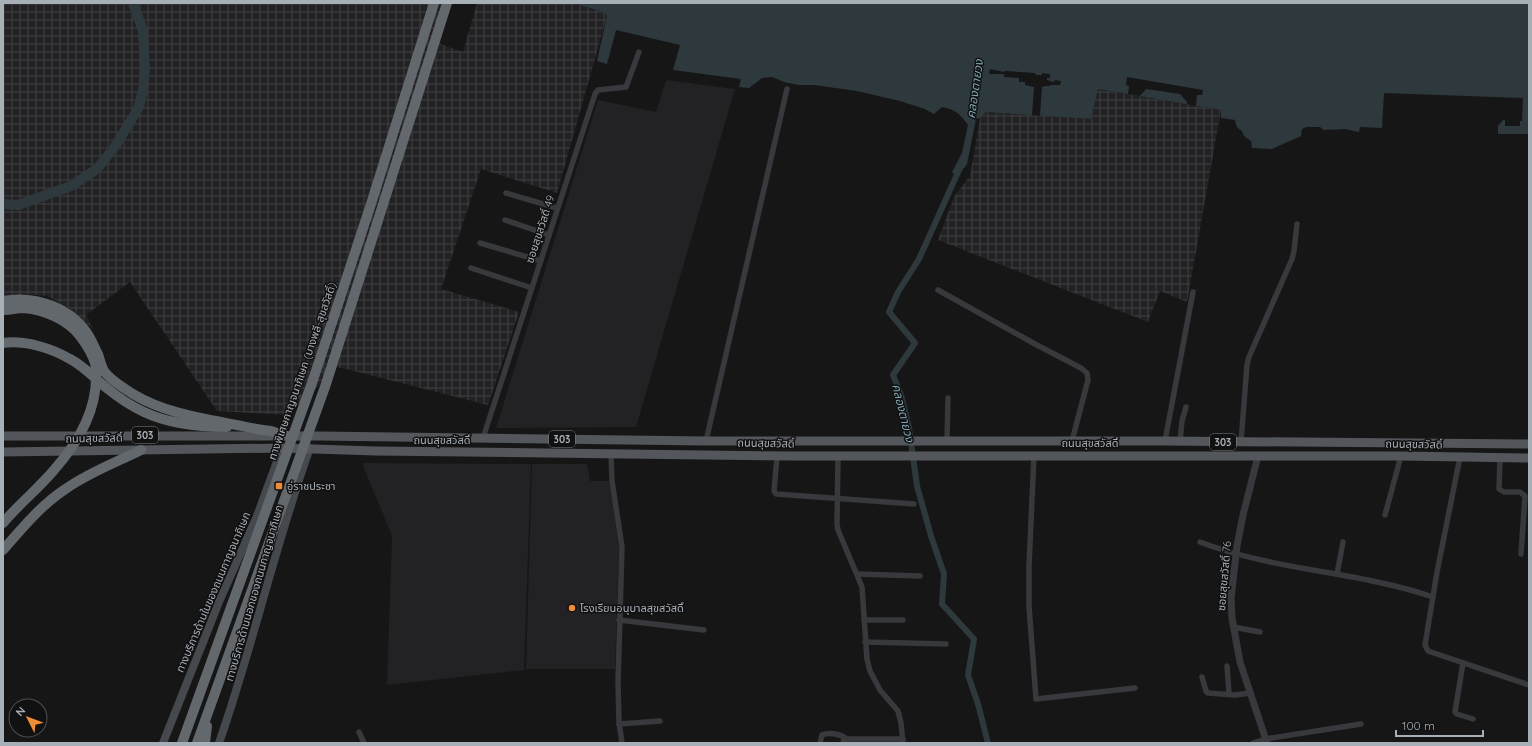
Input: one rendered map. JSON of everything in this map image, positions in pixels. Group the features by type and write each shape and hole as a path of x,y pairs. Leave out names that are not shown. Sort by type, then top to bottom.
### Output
{"highway":[{"name":"ทางพิเศษกาญจนาภิเษก (บางพลี-สุขสวัสดิ์)","path":"182,742 315,372 371,204 434,3"},
{"path":"197,743 326,384 446,3"},
{"path":"3,302 25,299 34,301 59,309 73,318 84,329 98,355 104,371 119,384 140,398 159,407 287,436"},
{"path":"3,310 24,308 42,312 63,321 76,331 88,346 95,363 96,386 94,401 88,421 76,442 54,471 3,523"},
{"path":"3,342 29,344 51,350 71,359 109,390 144,412 169,421 199,426 261,430"},
{"path":"3,550 46,505 67,488 141,450"},
{"path":"205,743 210,704"}],"main road":[{"name":"ถนนสุขสวัสดิ์","path":"3,436 287,436 706,441 1180,441 1529,444"},
{"path":"282,448 287,436"},
{"path":"838,441 838,456"},
{"name":"ทางบริการด้านในของถนนกาญจนาภิเษก","path":"163,743 219,602 257,516 282,448"},
{"name":"ถนนสุขสวัสดิ์","path":"3,452 310,448 376,451 777,456 1034,455 1400,456 1529,458"},
{"name":"ทางบริการด้านนอกของถนนกาญจนาภิเษก","path":"219,743 236,696 293,495 310,448"}],"street":[{"name":"ซอยสุขสวัสดิ์ 49","path":"483,438 595,94 598,90 626,88 639,52"},
{"path":"706,441 787,89"},
{"path":"506,193 558,208"},
{"path":"505,220 549,235"},
{"path":"1241,442 1248,357 1292,259 1296,224"},
{"path":"480,243 540,261"},
{"path":"471,268 532,288"},
{"path":"938,290 1080,368 1087,374 1088,380 1072,441"},
{"path":"1164,441 1194,292"},
{"path":"947,441 948,398"},
{"path":"1180,441 1182,421 1186,407"},
{"path":"611,453 612,481 622,547 618,682 619,724 622,743"},
{"path":"1034,455 1029,606 1036,699 1135,688"},
{"path":"777,456 774,491 776,494 914,504"},
{"path":"820,743 824,733 844,736 845,741 903,741 898,711 880,690 870,672 867,659 862,587 838,530 838,456"},
{"name":"ซอยสุขสวัสดิ์ 76","path":"1258,456 1243,515 1231,598 1233,627 1240,662 1266,741"},
{"path":"1385,515 1400,456"},
{"path":"1460,457 1425,641 1427,648 1428,651 1529,685"},
{"path":"1500,458 1499,489 1504,492 1520,492 1525,496 1521,554"},
{"path":"1200,542 1237,554 1389,583 1433,596"},
{"path":"1337,574 1343,542"},
{"path":"857,574 920,576"},
{"path":"620,620 704,630"},
{"path":"864,620 903,620"},
{"path":"1233,627 1260,632"},
{"path":"865,642 946,644"},
{"path":"1463,663 1456,712 1457,714 1473,718"},
{"path":"1227,666 1229,693"},
{"path":"1202,677 1208,693 1229,693 1235,695 1250,693"},
{"path":"619,724 660,721"},
{"path":"1253,743 1361,724"},
{"path":"359,732 364,743"}],"shaded area":[{"path":"3,3 441,3 432,41 463,52 477,3 571,3 604,12 607,16 557,193 481,169 441,289 519,312 488,405 338,367 288,415 217,411 130,282 86,315 93,329 69,308 47,296 25,294 3,298"},
{"path":"666,80 735,89 636,427 496,428 598,100 656,112"},
{"path":"1097,89 1221,110 1187,302 1160,291 1148,322 938,240 954,197 970,176 980,118 986,112 1091,119"},
{"path":"362,463 531,464 524,670 387,685 392,536"},
{"name":"โรงเรียนอนุบาลสุขสวัสดิ์","path":"532,464 587,464 590,481 609,481 619,547 615,669 526,669"}],"water":[{"path":"571,3 1529,3 1529,134 1498,134 1498,126 1503,120 1505,120 1505,126 1520,126 1520,121 1522,121 1523,98 1384,93 1382,128 1360,127 1359,132 1345,129 1324,130 1320,127 1306,127 1302,129 1301,136 1272,149 1252,148 1251,141 1244,136 1242,131 1237,127 1235,120 1221,118 1221,110 1098,89 1091,119 986,112 980,118 976,119 967,164 957,177 952,172 962,153 968,125 960,115 951,109 942,107 934,114 925,109 900,101 857,91 814,85 799,85 784,82 772,77 762,78 749,88 739,87 741,79 673,70 680,45 616,30 607,64 597,61 607,16 604,12"}],"pier":[{"path":"990,69 1004,72 1035,73 1036,75 1042,75 1042,73 1050,74 1050,78 1047,78 1047,80 1054,82 1055,80 1061,81 1060,85 1042,87 1040,116 1032,115 1034,87 1025,85 1025,82 1019,82 1019,78 1004,77 1004,74 989,74"},
{"path":"1127,77 1203,90 1202,95 1197,95 1196,106 1187,104 1180,94 1146,89 1140,96 1128,94 1129,86 1126,85"}],"waterway":[{"path":"3,204 18,205 71,186 97,169 116,145 139,107 143,90 145,69 143,31 133,3"},
{"name":"คลองตายวง","path":"959,170 919,259 898,292 889,312 915,343 893,375 901,395 909,428 917,486 931,536 944,574 942,604 974,639 968,675 978,704 988,743"}],"place":[{"name":"อู่ราชประชา","path":"279,486"},
{"name":"โรงเรียนอนุบาลสุขสวัสดิ์","path":"572,608"}]}
